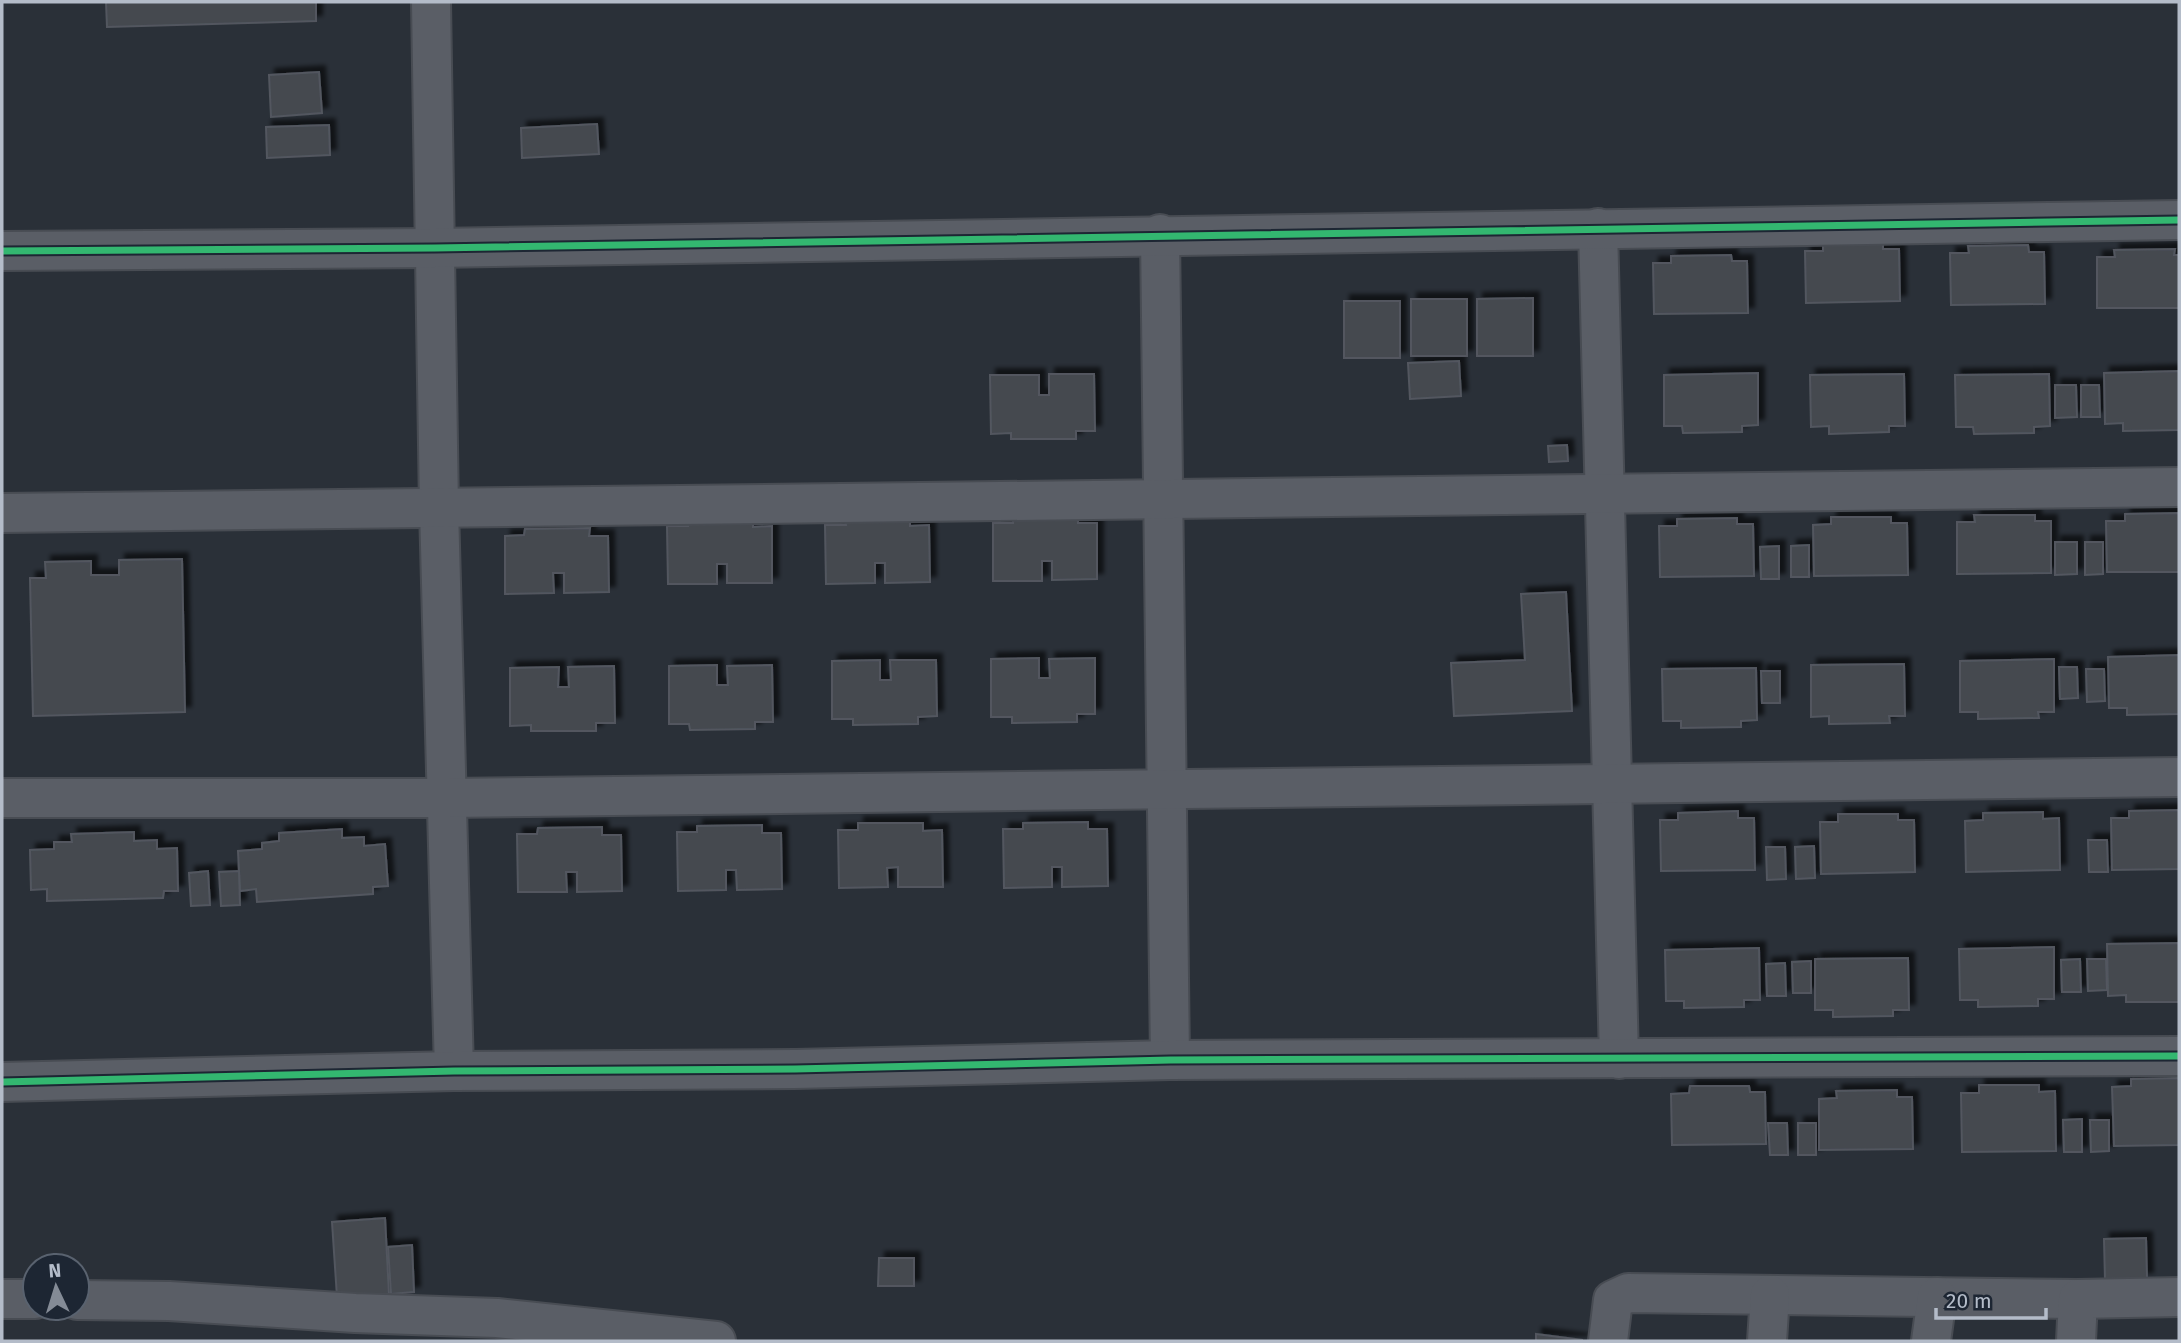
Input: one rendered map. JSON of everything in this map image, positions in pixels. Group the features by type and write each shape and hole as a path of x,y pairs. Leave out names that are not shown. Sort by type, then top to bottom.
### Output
{"street":[{"path":"431,2 439,508 454,1071"},
{"path":"2,251 435,248 2179,219"},
{"path":"1598,228 1619,1059"},
{"path":"1160,234 1170,1060"},
{"path":"2,513 2179,487"},
{"path":"2,798 447,799 2179,777"},
{"path":"2,1082 454,1071 809,1068 1170,1060 2179,1056"},
{"path":"1608,1341 1613,1300 1628,1293 2179,1297"},
{"path":"1767,1341 1770,1295"},
{"path":"1931,1341 1937,1297"},
{"path":"2,1298 21,1299"},
{"path":"2076,1341 2078,1298"},
{"path":"91,1300 169,1301 355,1313 497,1318 716,1341"}],"building":[{"path":"106,2 316,2 316,21 107,27"},
{"path":"319,72 322,113 271,117 269,75"},
{"path":"597,124 599,154 522,158 521,128"},
{"path":"329,125 330,155 267,158 266,127"},
{"path":"1823,243 1883,243 1883,249 1899,249 1900,301 1806,303 1805,251 1823,251"},
{"path":"2028,245 2029,252 2044,252 2045,304 1951,305 1950,253 1969,253 1968,246"},
{"path":"2175,249 2174,255 2179,255 2179,308 2097,308 2097,257 2115,257 2114,250"},
{"path":"1731,255 1732,261 1747,261 1748,313 1654,314 1653,263 1671,263 1671,256"},
{"path":"1533,298 1533,356 1477,356 1477,299"},
{"path":"1411,299 1467,299 1467,356 1411,356"},
{"path":"1344,301 1400,301 1400,358 1344,358"},
{"path":"1459,361 1461,396 1410,399 1408,363"},
{"path":"2179,371 2179,430 2123,431 2123,423 2105,424 2104,373"},
{"path":"1758,373 1758,425 1742,426 1742,432 1683,433 1682,426 1664,426 1664,375"},
{"path":"1049,374 1094,374 1095,431 1076,431 1076,439 1011,439 1011,433 991,434 990,375 1039,375 1039,395 1049,395"},
{"path":"1904,374 1905,426 1889,426 1889,432 1829,434 1829,426 1811,427 1810,375"},
{"path":"2049,374 2050,426 2034,427 2034,433 1974,434 1973,427 1956,427 1955,375"},
{"path":"2055,385 2076,385 2077,417 2055,418"},
{"path":"2081,385 2099,385 2100,417 2081,417"},
{"path":"1567,445 1568,461 1549,462 1548,446"},
{"path":"2179,513 2179,572 2107,572 2106,521 2125,521 2125,514"},
{"path":"1078,515 1078,523 1097,523 1097,579 1052,580 1052,561 1042,561 1042,581 993,581 993,523 1013,523 1013,516"},
{"path":"1974,515 2035,515 2035,521 2051,521 2051,573 1957,574 1957,522 1975,522"},
{"path":"1831,517 1891,517 1891,523 1907,523 1908,575 1814,576 1813,525 1831,524"},
{"path":"910,518 910,526 929,525 930,582 885,583 885,563 875,563 875,583 826,584 825,525 846,525 845,519"},
{"path":"1737,518 1737,524 1753,524 1754,576 1660,577 1659,526 1677,526 1677,519"},
{"path":"753,519 753,527 772,526 772,583 727,583 727,564 717,564 717,584 668,584 667,526 688,526 688,520"},
{"path":"590,528 589,536 608,536 609,592 564,593 564,573 553,573 554,593 505,594 505,536 524,535 525,529"},
{"path":"2055,542 2077,542 2077,574 2055,575"},
{"path":"2085,542 2103,542 2103,574 2085,575"},
{"path":"1809,545 1809,577 1791,577 1791,546"},
{"path":"1779,546 1779,579 1761,579 1760,547"},
{"path":"182,559 185,712 33,716 30,578 46,578 45,562 91,561 91,575 119,575 119,560"},
{"path":"1566,592 1572,711 1454,716 1451,663 1525,660 1521,594"},
{"path":"2179,655 2179,714 2127,715 2127,708 2109,708 2108,657"},
{"path":"1039,658 1039,678 1050,678 1049,659 1095,658 1095,714 1077,714 1077,722 1012,723 1012,717 991,717 991,659"},
{"path":"2054,659 2054,712 2038,712 2039,718 1978,719 1978,712 1960,712 1960,661"},
{"path":"880,660 880,680 891,680 890,660 936,660 937,716 918,717 918,724 853,725 853,719 832,719 832,661"},
{"path":"1904,664 1905,716 1889,716 1890,723 1829,724 1829,716 1811,717 1811,665"},
{"path":"717,665 717,685 728,685 727,666 772,665 773,722 755,722 755,729 690,730 689,724 669,724 669,666"},
{"path":"614,666 615,723 596,723 596,731 531,731 531,725 510,726 510,668 559,667 558,687 569,687 568,667"},
{"path":"2059,667 2077,667 2078,698 2060,699"},
{"path":"1756,668 1757,720 1741,721 1741,727 1681,728 1681,721 1663,721 1662,669"},
{"path":"2086,669 2104,669 2105,701 2087,702"},
{"path":"1761,671 1780,671 1780,703 1762,703"},
{"path":"2179,810 2179,869 2112,870 2111,818 2129,818 2129,811"},
{"path":"1738,811 1738,818 1754,818 1755,870 1661,871 1660,820 1678,820 1678,813"},
{"path":"2043,812 2043,819 2059,818 2060,870 1966,872 1965,821 1983,820 1983,813"},
{"path":"1838,814 1898,814 1898,820 1914,820 1915,872 1821,874 1820,822 1838,822"},
{"path":"1088,822 1088,829 1107,829 1108,886 1062,887 1062,867 1052,867 1052,887 1004,888 1003,829 1023,829 1023,823"},
{"path":"858,823 923,823 923,831 942,830 943,887 898,887 898,867 887,868 888,887 839,888 838,830 858,830"},
{"path":"762,825 762,833 781,833 782,889 737,890 736,870 726,870 726,890 678,891 677,832 697,832 697,826"},
{"path":"602,827 602,835 621,835 622,891 577,892 577,872 566,872 567,892 518,892 517,834 537,834 538,828"},
{"path":"342,829 342,838 364,837 364,846 385,844 388,886 373,887 373,894 257,902 256,889 240,891 238,851 262,849 262,843 279,841 279,833"},
{"path":"134,832 134,841 157,840 157,849 177,848 178,891 164,891 163,898 47,901 47,889 31,890 30,850 54,849 54,842 72,842 71,834"},
{"path":"2088,840 2107,840 2108,872 2089,872"},
{"path":"1814,846 1815,878 1796,879 1795,847"},
{"path":"1766,847 1785,847 1786,879 1767,880"},
{"path":"208,871 210,905 191,906 189,873"},
{"path":"239,871 240,905 221,906 219,872"},
{"path":"2179,943 2179,1002 2126,1002 2126,995 2108,996 2107,944"},
{"path":"2054,947 2054,999 2038,999 2038,1006 1978,1007 1978,1000 1960,1000 1959,949"},
{"path":"1759,948 1760,1000 1744,1000 1744,1007 1684,1008 1684,1001 1666,1001 1665,950"},
{"path":"1908,958 1909,1010 1893,1010 1893,1016 1833,1017 1833,1010 1815,1010 1815,959"},
{"path":"2080,959 2081,992 2062,992 2061,960"},
{"path":"2087,959 2106,959 2107,990 2088,991"},
{"path":"1811,961 1811,993 1793,993 1792,962"},
{"path":"1785,963 1786,996 1767,996 1766,964"},
{"path":"2179,1078 2179,1145 2114,1146 2112,1087 2131,1086 2131,1079"},
{"path":"1979,1085 2039,1085 2039,1092 2055,1091 2056,1151 1962,1152 1961,1093 1979,1093"},
{"path":"1690,1086 1749,1086 1750,1092 1765,1092 1766,1144 1672,1145 1671,1094 1689,1093"},
{"path":"1897,1090 1897,1097 1912,1097 1913,1149 1819,1150 1819,1099 1837,1098 1836,1091"},
{"path":"2082,1119 2082,1152 2064,1152 2063,1120"},
{"path":"2090,1120 2109,1120 2109,1151 2091,1152"},
{"path":"1768,1123 1787,1123 1788,1155 1770,1155"},
{"path":"1798,1123 1816,1123 1816,1155 1798,1155"},
{"path":"385,1218 389,1294 337,1297 332,1222"},
{"path":"2146,1238 2147,1278 2105,1280 2104,1239"},
{"path":"412,1245 414,1292 391,1294 388,1247"},
{"path":"879,1258 914,1258 914,1286 878,1286"},
{"path":"1536,1334 1582,1340 1582,1341 1536,1341"}],"cycle path":[{"path":"2,251 435,248 2179,220"},
{"path":"2,1082 454,1071 795,1069 1170,1060 2179,1056"}]}
